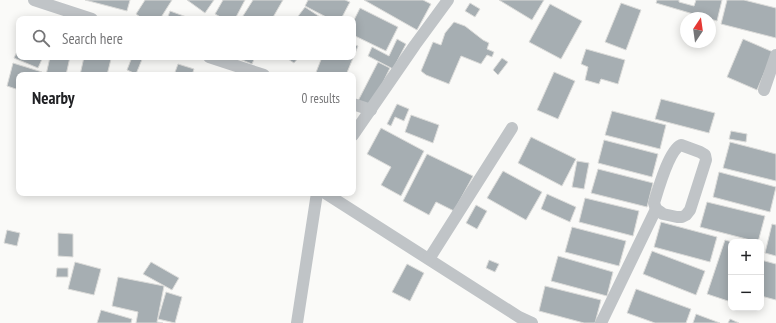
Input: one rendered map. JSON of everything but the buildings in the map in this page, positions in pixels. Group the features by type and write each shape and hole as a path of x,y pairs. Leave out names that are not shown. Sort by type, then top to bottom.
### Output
{"street":[{"path":"34,0 70,6 87,16"},
{"path":"356,131 448,0"},
{"path":"764,90 776,55"},
{"path":"218,60 255,72"},
{"path":"356,105 371,110"},
{"path":"429,259 512,128"},
{"path":"601,323 656,209 654,203 671,155 677,147 681,145 705,155 706,160 690,210 686,215 677,217 663,214 656,209"},
{"path":"297,323 317,196"},
{"path":"330,196 519,317 532,323"}]}
